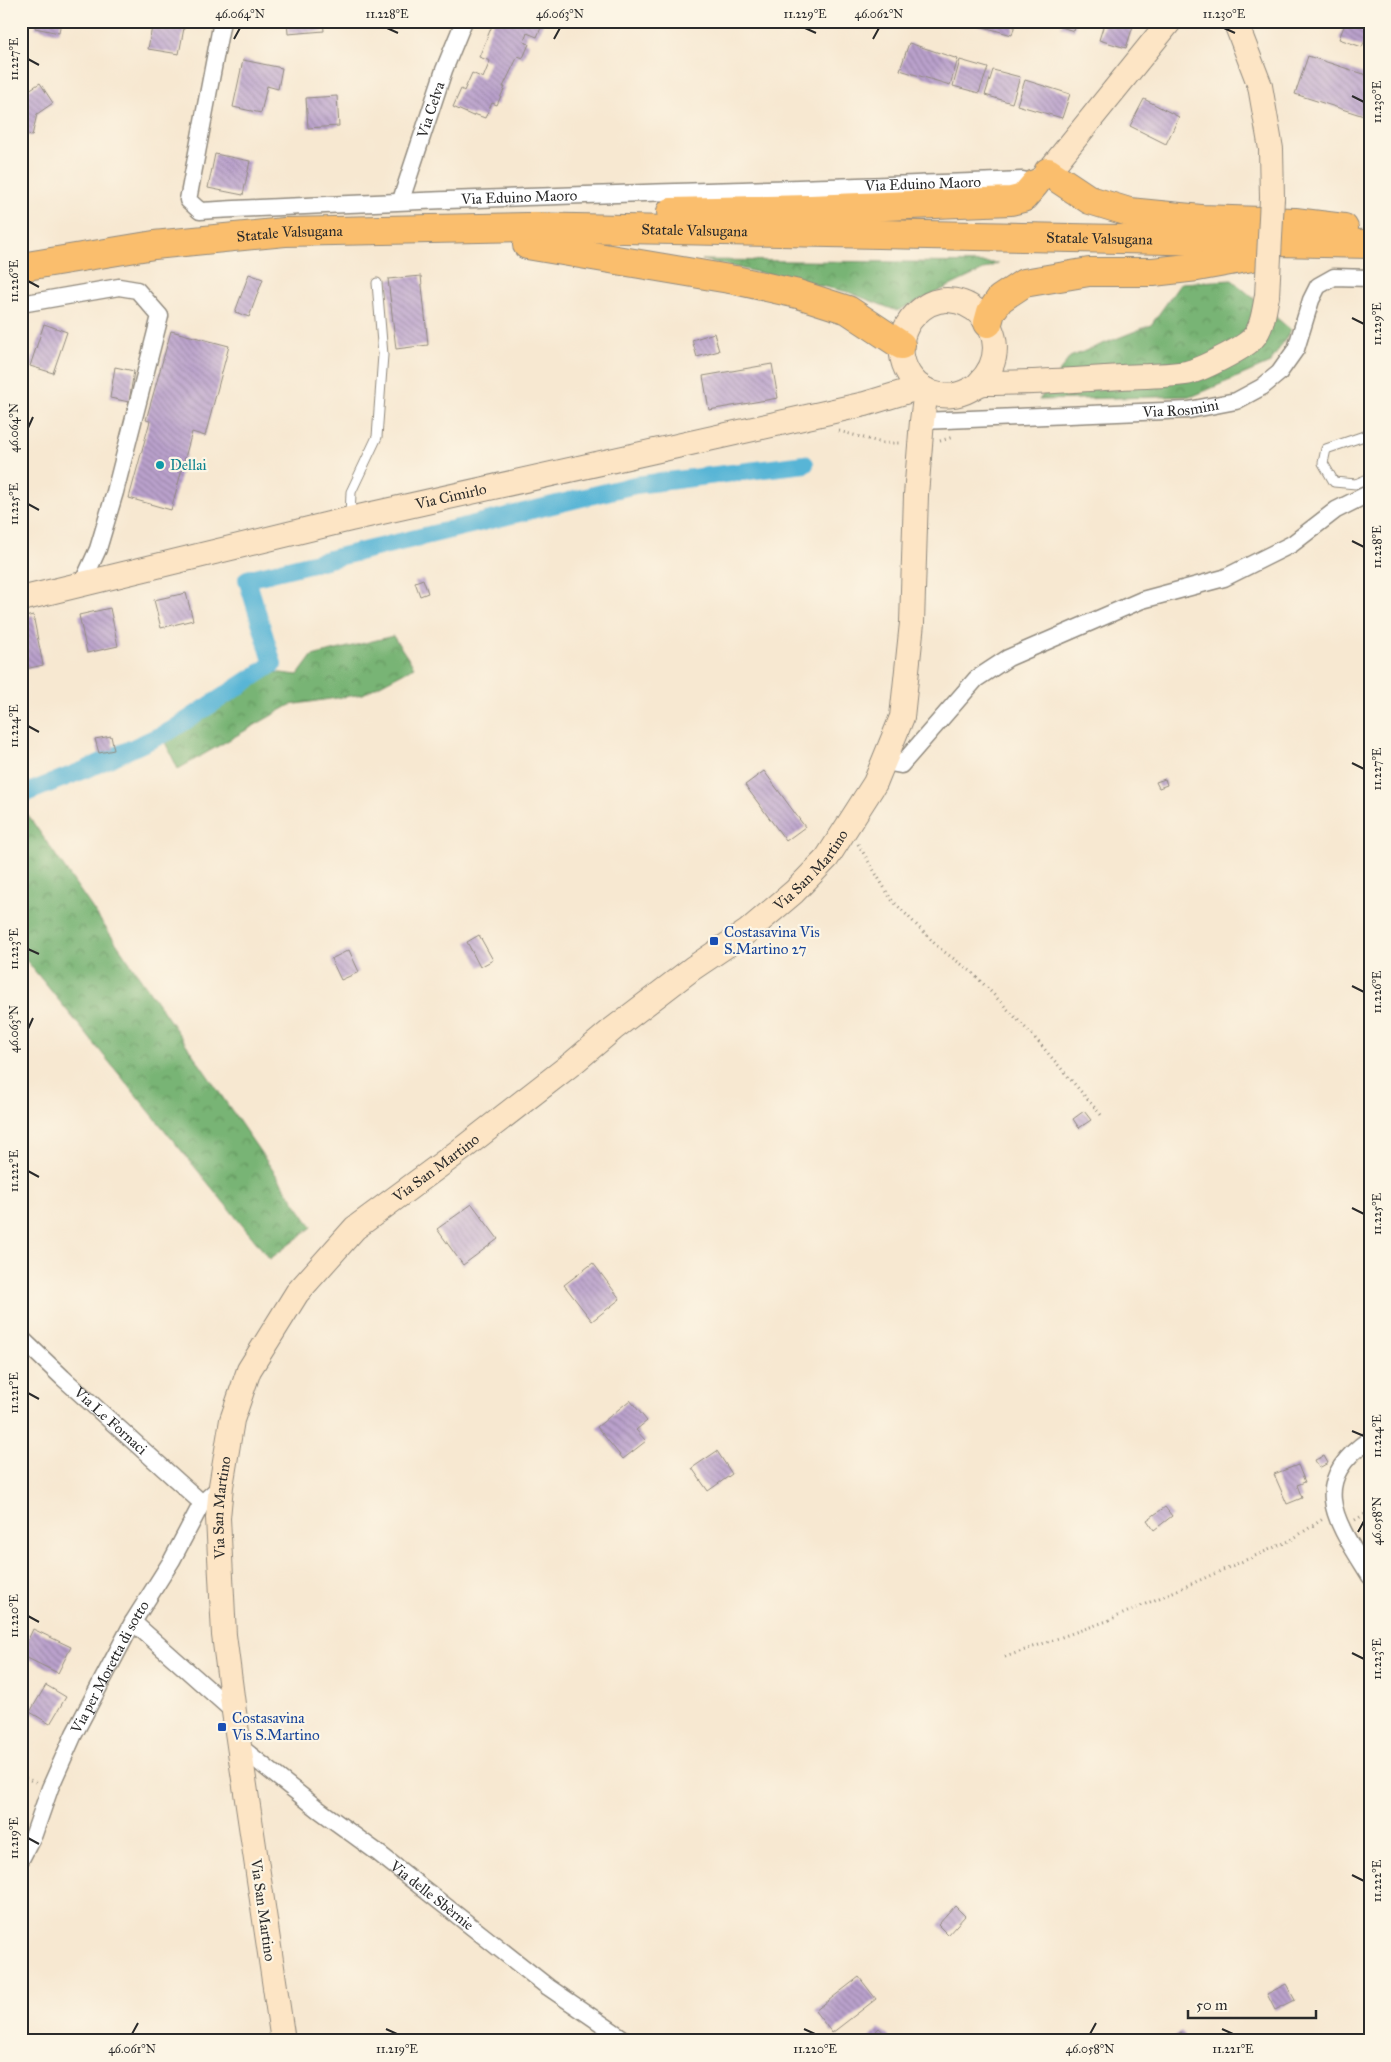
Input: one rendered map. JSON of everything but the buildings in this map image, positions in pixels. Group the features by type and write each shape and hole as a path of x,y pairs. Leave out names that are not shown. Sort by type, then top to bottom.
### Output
{"highway":[{"path":"528,236 563,215 810,209 1011,201 1023,198 1042,178 1090,200 1129,212 1201,219 1295,222 1370,232"},
{"name":"Statale Valsugana","path":"21,267 154,245 285,232 1370,244"},
{"path":"528,236 798,294 848,310 901,345"},
{"name":"Statale Valsugana","path":"21,282 158,261 286,249 528,236 1370,260"},
{"path":"988,323 991,312 1000,299 1024,283 1090,272 1154,272 1197,267 1252,257"}],"street":[{"name":"Via Eduino Maoro","path":"222,21 188,200 200,211 401,200 523,198 691,190 1042,178"},
{"name":"Via Celva","path":"401,200 444,70 464,21"},
{"path":"1042,178 1170,21"},
{"path":"979,383 1032,383 1188,373 1245,346 1254,338 1260,326 1267,296 1272,198 1271,149 1260,86 1235,21"},
{"name":"Via Rosmini","path":"922,421 1188,410 1236,401 1262,387 1279,373 1296,350 1311,300 1318,286 1334,277 1370,278"},
{"path":"21,304 119,288 137,290 160,316 115,492 98,548 81,586"},
{"path":"922,421 912,413 882,399 896,387 924,386 961,393 979,383 990,370 995,354 994,335 988,323 979,312 968,305 950,301 936,302 914,316 904,332 901,345 902,359 924,386"},
{"path":"995,354 1010,368 1032,383"},
{"name":"Via San Martino","path":"283,2041 224,1635 218,1518 221,1486 232,1420 249,1370 297,1293 355,1228 462,1149 693,968 748,931 794,892 827,858 875,783 902,717 912,623 916,495 924,386"},
{"name":"Via Cimirlo","path":"21,599 81,586 350,519 882,399"},
{"path":"885,762 901,765 976,680 1008,658 1142,600 1224,578 1292,544 1336,510 1370,493"},
{"name":"Via Le Fornaci","path":"21,1338 202,1503"},
{"path":"1364,1443 1340,1468 1331,1493 1334,1512 1341,1529 1370,1576"},
{"name":"Via per Moretta di sotto","path":"21,1859 34,1834 50,1788 74,1734 133,1622 172,1560 202,1503 221,1486"},
{"path":"133,1622 234,1712"},
{"name":"Via delle Sbèrnie","path":"239,1746 262,1767 377,1852 548,1987 627,2041"}],"lane":[{"path":"350,519 351,492 377,437 383,355 377,283"},
{"path":"1370,434 1326,448 1323,463 1334,482 1356,484 1370,478"}],"path":[{"path":"847,827 891,899 939,948 972,972 1034,1038 1101,1115"},
{"path":"1005,1657 1107,1621 1185,1587 1291,1540 1334,1512"}],"green space":[{"path":"702,260 998,263 897,311 848,292"},
{"path":"1232,280 1291,330 1270,363 1193,396 1039,400 1070,357 1151,325 1181,283"},
{"path":"393,636 414,667 363,694 290,705 178,769 162,736 264,671 298,675 312,656"},
{"path":"21,805 312,1227 270,1259 21,954"}],"waterway":[{"path":"21,795 89,768 170,731 273,664 247,579 635,485 805,464"}],"place":[{"name":"Dellai","path":"160,465"},
{"name":"Costasavina Vis S.Martino 27","path":"714,941"},
{"name":"Costasavina Vis S.Martino","path":"222,1727"}]}
